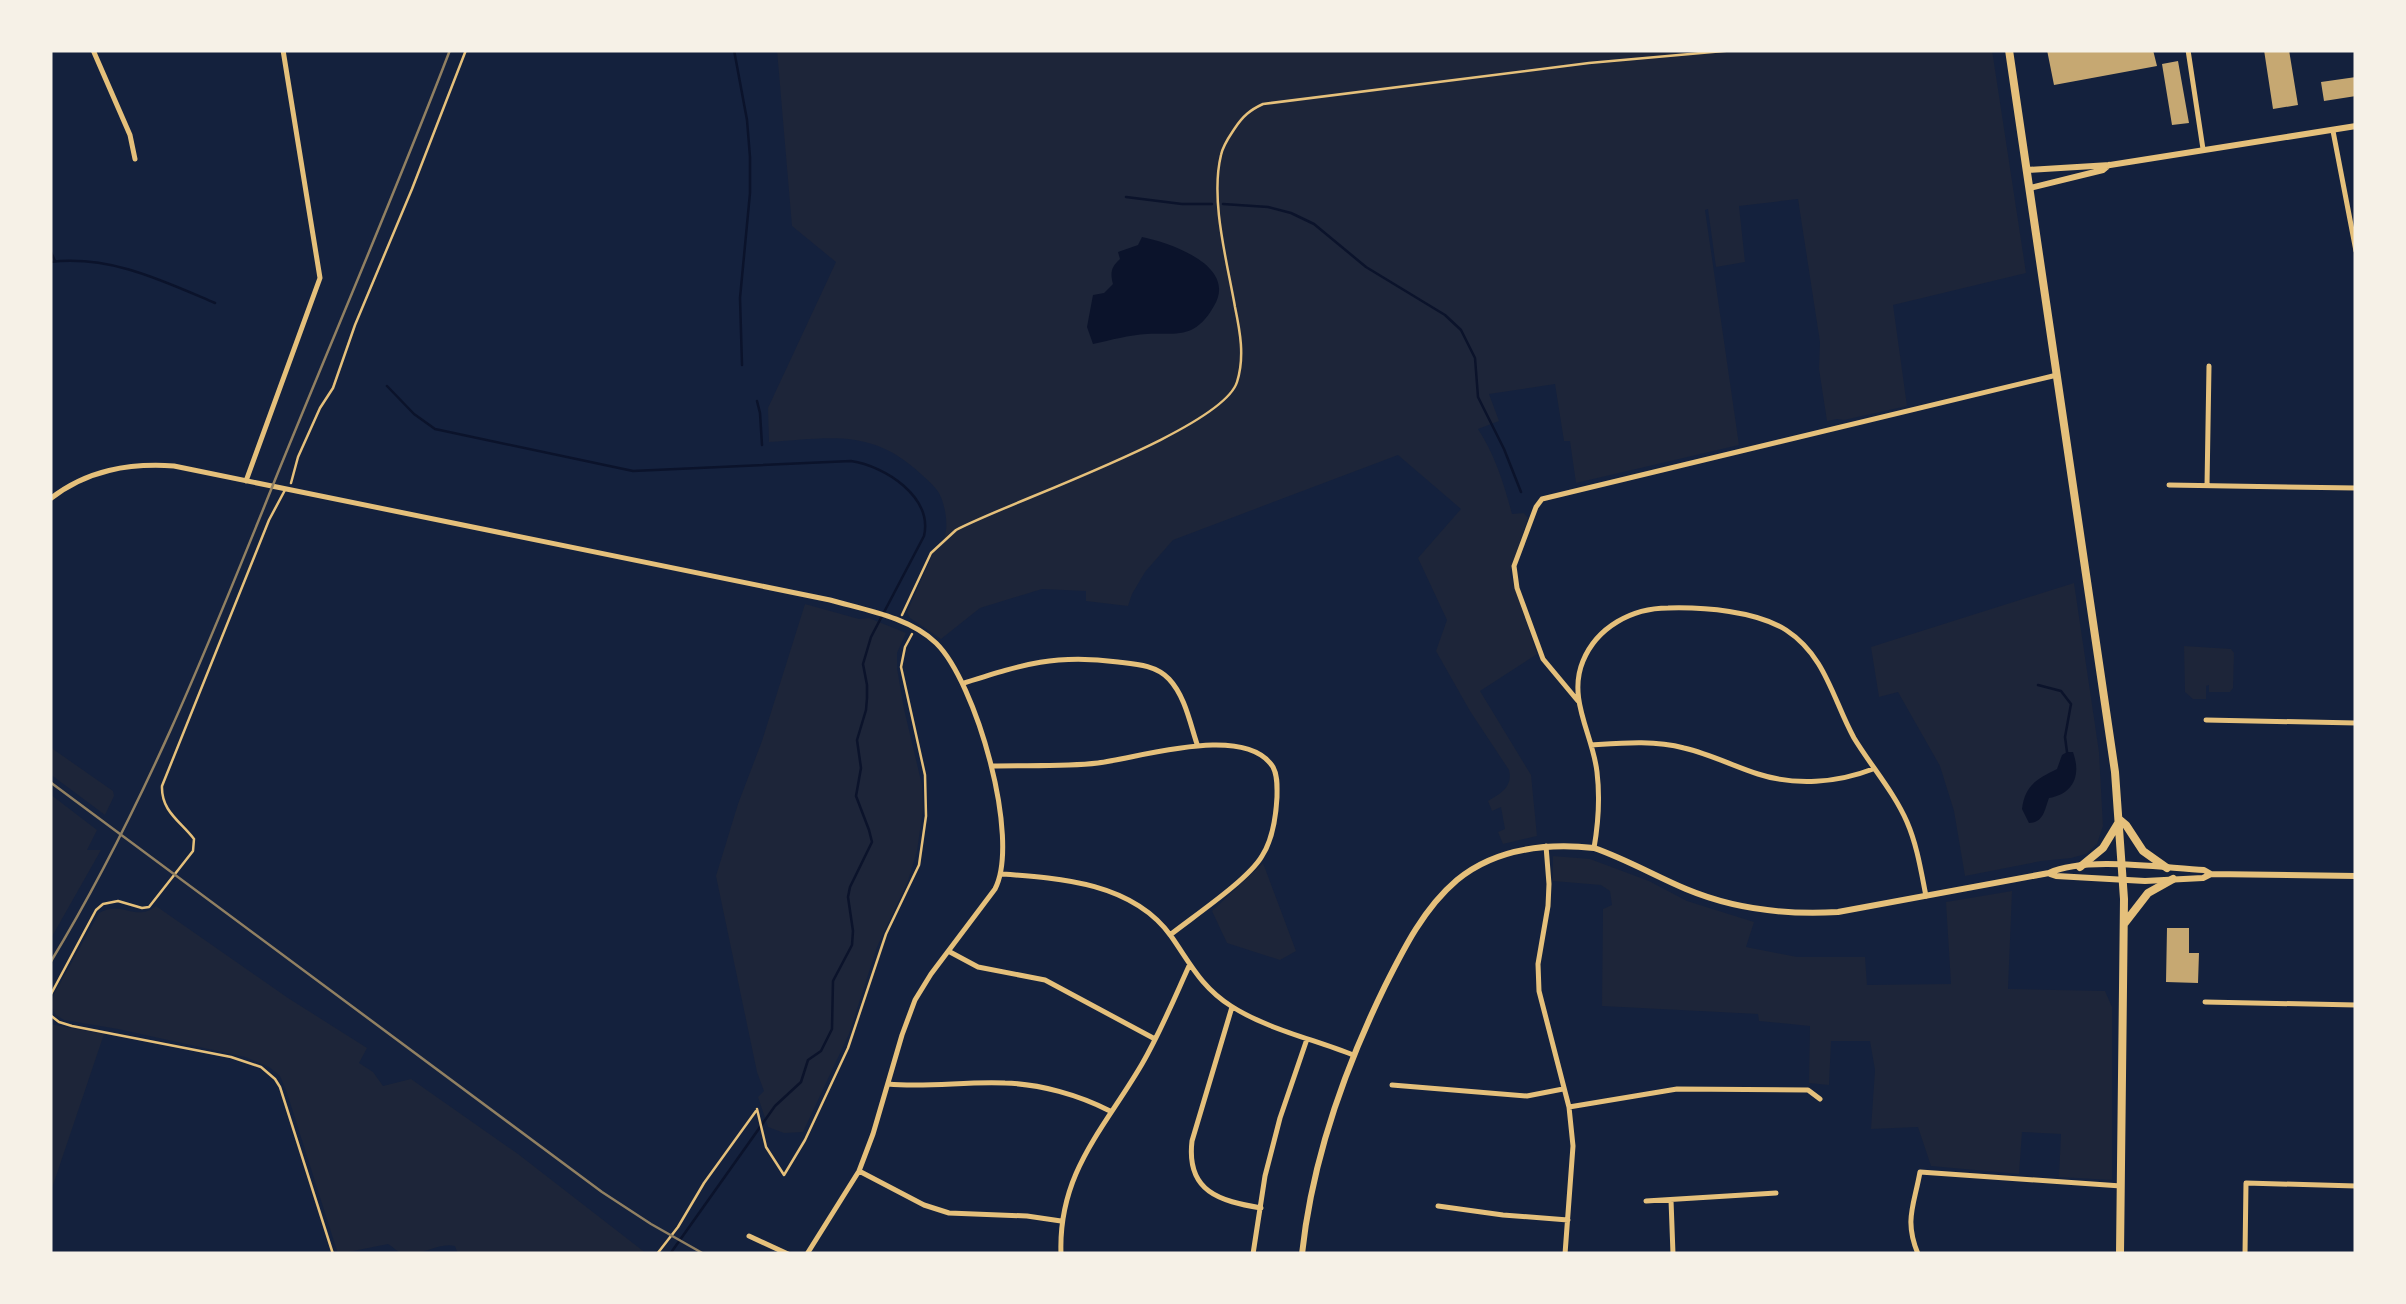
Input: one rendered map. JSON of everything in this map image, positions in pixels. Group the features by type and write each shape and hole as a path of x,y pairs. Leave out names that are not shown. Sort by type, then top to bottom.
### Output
{"main road":[{"path":"2009,50 2112,743 2120,820 2124,879 2120,1254"},
{"path":"2080,867 2103,848 2120,820"},
{"path":"2120,820 2143,851 2166,868"},
{"path":"2124,924 2148,893 2173,879"}],"street":[{"path":"93,50 130,135 135,159"},
{"path":"246,480 320,278 283,50"},
{"path":"2188,50 2204,150"},
{"path":"2026,170 2110,165 2356,126"},
{"path":"2333,129 2356,250"},
{"path":"2030,188 2110,165"},
{"path":"2206,486 2209,366"},
{"path":"1578,702 1543,659 1516,588 1514,566 1542,499 2057,375"},
{"path":"50,499 90,476 126,466 174,466 802,594 897,620 938,645 964,683 992,766 1003,839 1002,874 995,890 931,974 909,1013 859,1171 807,1254"},
{"path":"2169,485 2356,488"},
{"path":"1594,848 1598,782 1578,702 1578,678 1584,658 1600,634 1628,616 1650,609 1680,608 1751,616 1785,629 1808,648 1827,677 1852,734 1906,819 1926,896"},
{"path":"964,683 1048,659 1087,658 1145,666 1163,674 1176,688 1197,744"},
{"path":"2206,720 2356,723"},
{"path":"992,766 1096,763 1197,744 1243,748 1270,762 1277,780 1276,808 1263,855 1232,886 1170,935"},
{"path":"1591,745 1670,745 1797,782 1836,779 1873,769"},
{"path":"1546,846 1550,884 1538,990 1569,1107 1572,1146 1566,1254"},
{"path":"1302,1254 1319,1160 1353,1055 1410,938 1437,900 1485,863 1513,852 1546,846 1594,848 1698,894 1762,911 1808,914 1838,912 2058,869 2123,865 2204,870 2211,874"},
{"path":"2049,873 2124,879 2203,878 2211,874 2356,876"},
{"path":"1002,874 1047,877 1111,892 1146,911 1170,935 1204,985 1232,1007 1353,1055"},
{"path":"950,952 978,966 1045,980 1155,1039"},
{"path":"1061,1254 1062,1221 1081,1160 1135,1076 1190,966"},
{"path":"2205,1002 2356,1005"},
{"path":"1232,1007 1192,1141 1192,1164 1209,1193 1261,1208"},
{"path":"1253,1254 1265,1176 1307,1038"},
{"path":"888,1084 1018,1084 1067,1095 1111,1111"},
{"path":"1392,1085 1527,1096 1565,1088"},
{"path":"1569,1107 1678,1088 1808,1090 1820,1099"},
{"path":"859,1171 949,1214 1062,1221"},
{"path":"1918,1254 1909,1228 1920,1172 2122,1186"},
{"path":"2245,1254 2246,1184 2356,1186"},
{"path":"1646,1201 1776,1193"},
{"path":"1671,1200 1673,1254"},
{"path":"1438,1206 1568,1220"},
{"path":"749,1236 788,1254"}],"lane":[{"path":"50,996 96,910 118,901 150,907 192,853 194,839 166,808 162,786 269,520 288,489"},
{"path":"50,1015 72,1026 231,1057 268,1072 280,1087 333,1254"}],"path":[{"path":"288,489 320,408 334,388 355,325 466,50"},
{"path":"897,620 931,553 956,530 1155,442 1203,417 1229,397 1240,368 1240,330 1218,200 1219,169 1225,144 1250,110 1263,104 1589,62 1735,50"},
{"path":"657,1254 757,1109 766,1147 784,1174 805,1140 848,1048 886,934 918,865 926,816 924,775 901,667 915,628"}],"shaded area":[{"path":"777,50 1992,50 2026,273 1893,305 1907,406 1827,421 1819,369 1820,342 1798,199 1739,206 1745,262 1716,267 1708,209 1705,210 1739,445 1576,483 1570,441 1564,441 1555,384 1489,394 1499,421 1478,429 1498,470 1512,514 1524,513 1528,518 1510,573 1537,654 1480,691 1531,775 1537,836 1503,844 1498,832 1505,829 1501,807 1492,811 1488,801 1508,785 1509,770 1436,651 1447,620 1418,558 1461,509 1398,455 1173,540 1145,572 1128,606 1086,601 1086,591 1042,589 980,608 941,639 910,618 907,612 945,534 945,511 937,490 903,459 868,443 831,438 769,442 768,408 836,262 792,226"},
{"path":"1142,237 1184,251 1209,268 1217,279 1219,292 1214,306 1202,322 1188,331 1134,335 1093,344 1087,327 1093,295 1104,293 1113,284 1113,268 1120,259 1118,252 1138,245"},
{"path":"2074,583 2099,752 2103,826 2097,844 2086,854 2071,858 1965,876 1954,811 1940,766 1898,692 1879,697 1871,647"},
{"path":"805,604 859,619 869,618 906,633 897,653 897,668 922,785 923,810 908,881 877,947 849,1034 803,1132 784,1133 768,1127 758,1097 764,1091 716,876"},
{"path":"2184,646 2231,649 2234,653 2230,692 2209,692 2209,685 2206,699 2193,699 2185,692"},
{"path":"50,747 113,791 105,815 50,774"},
{"path":"2067,752 2073,752 2075,761 2073,783 2064,793 2049,798 2041,818 2029,823 2022,809 2029,788 2057,769"},
{"path":"50,794 97,830 87,850 101,850 50,940"},
{"path":"1553,856 1590,859 1649,881 1687,901 1754,922 1746,947 1797,957 1865,957 1867,985 1951,984 1946,902 2012,891 2008,989 2105,991 2112,1007 2112,1180 2059,1177 2061,1134 2022,1132 2019,1174 1931,1166 1918,1127 1871,1129 1875,1070 1870,1041 1831,1041 1829,1085 1809,1083 1810,1026 1759,1021 1758,1014 1602,1006 1603,909 1612,905 1610,891 1601,885 1553,881"},
{"path":"1263,863 1296,951 1280,960 1227,943 1212,911"},
{"path":"156,906 367,1048 359,1063 373,1072 383,1086 411,1079 518,1154 647,1254 458,1254 455,1246 448,1245 409,1255 388,1244 338,1254 280,1076 245,1057 64,1020 51,1006 99,913 115,908 141,912"},
{"path":"50,1024 104,1034 50,1194"}],"building":[{"path":"2047,50 2153,50 2157,66 2054,85"},
{"path":"2264,50 2289,50 2298,105 2273,109"},
{"path":"2178,61 2189,123 2172,125 2162,64"},
{"path":"2356,77 2356,96 2324,101 2321,82"},
{"path":"2167,928 2189,928 2189,953 2199,953 2198,983 2166,982"}],"waterway":[{"path":"734,50 750,157 740,298 742,365"},
{"path":"1126,197 1212,204"},
{"path":"1223,204 1268,207 1314,224 1366,267 1445,315 1461,330 1475,358 1478,397 1521,492"},
{"path":"50,250 55,261"},
{"path":"50,262 114,266 215,303"},
{"path":"387,386 435,429 633,471 851,461 891,477 914,496 921,509 924,536 871,637 863,664 867,698 857,740 861,768 856,796 872,842 850,887 852,945 833,981 832,1029 821,1051 808,1060 801,1082 775,1106 670,1254"},
{"path":"757,401 762,445"},
{"path":"2038,685 2061,691 2071,704 2065,737 2067,752"}],"railway":[{"path":"50,963 116,844 174,722 450,50"},
{"path":"50,782 602,1192 704,1254"}]}
